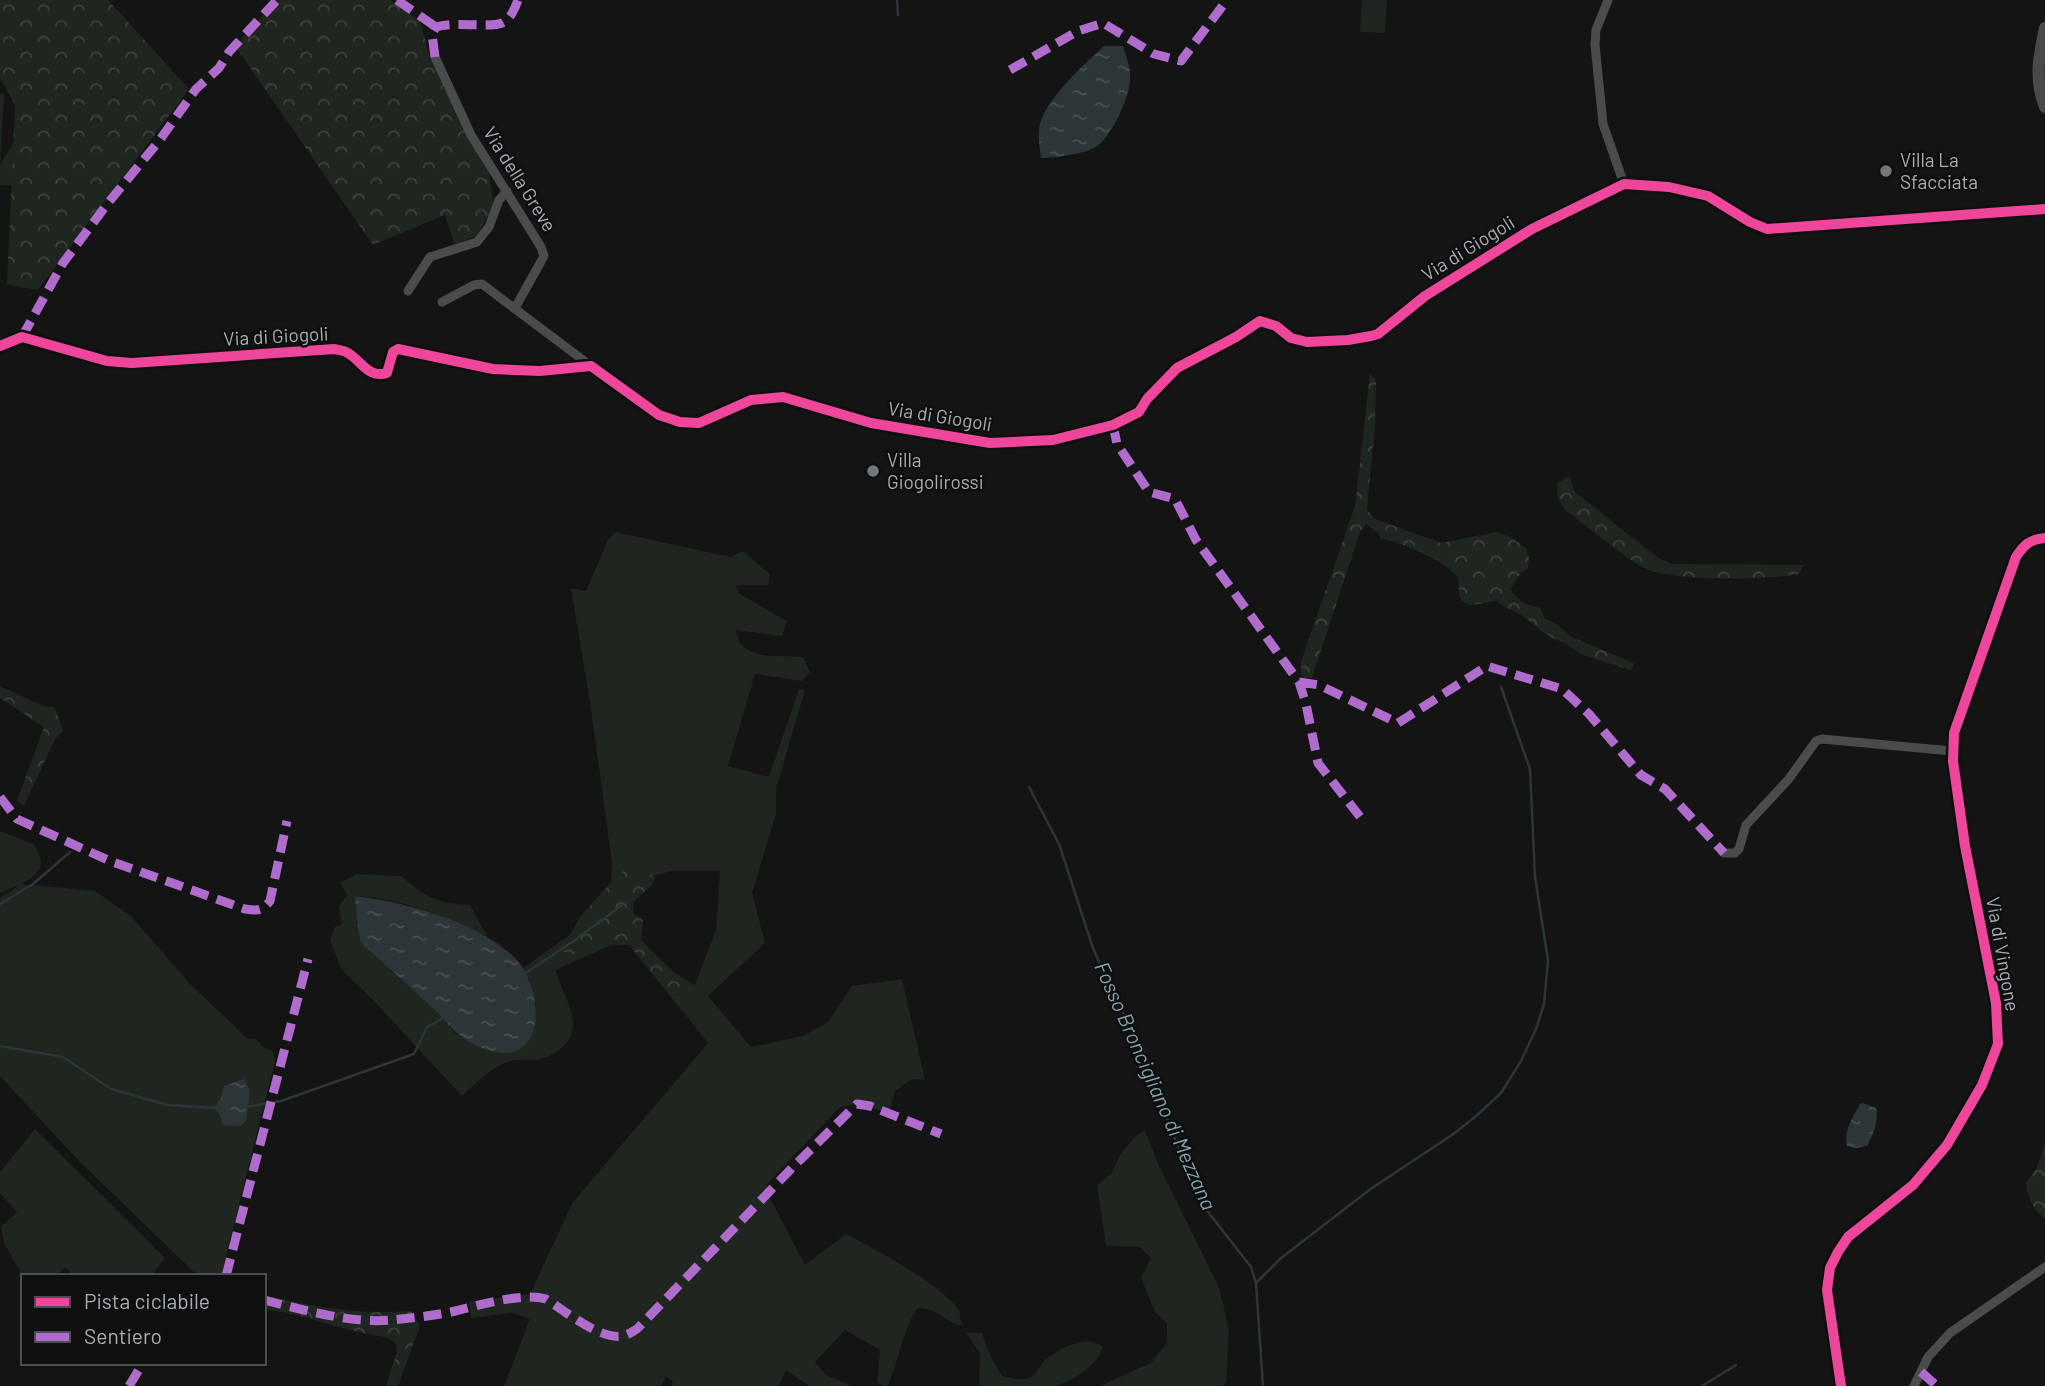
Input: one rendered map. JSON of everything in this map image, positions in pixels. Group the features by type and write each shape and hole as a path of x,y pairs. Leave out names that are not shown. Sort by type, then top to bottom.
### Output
{"main road":[{"path":"2045,28 2038,61 2037,84 2045,107"}],"street":[{"path":"1608,0 1597,30 1595,45 1603,124 1624,184"},
{"name":"Via della Greve","path":"435,57 471,135 541,247 544,257 515,308"},
{"name":"Via di Giogoli","path":"0,346 22,337 107,361 132,363 334,349 346,352 369,372 379,375 387,373 393,352 398,349 493,369 540,371 591,366 659,415 680,422 699,423 751,400 783,397 870,423 990,443 1053,440 1114,425 1139,412 1177,368 1260,321 1276,326 1291,338 1307,342 1348,340 1378,334 1425,296 1532,229 1624,184 1669,187 1708,196 1750,222 1767,229 2045,209"},
{"path":"408,290 430,257 477,242 489,227 499,200 507,191"},
{"path":"442,302 474,285 482,284 591,366"},
{"name":"Via di Vingone","path":"1841,1386 1827,1290 1830,1268 1848,1237 1913,1185 1939,1156 1982,1085 1998,1044 1996,1003 1965,846 1952,751 1954,733 2016,557 2025,544 2045,538"},
{"path":"1724,853 1735,853 1739,849 1746,825 1788,780 1816,740 1952,751"},
{"path":"1914,1386 1928,1357 1950,1332 2045,1267"}],"green space":[{"path":"0,0 108,0 189,89 38,290 7,285 15,105 0,78"},
{"path":"276,0 390,0 420,21 429,54 489,172 494,207 477,235 455,245 445,215 373,245 235,46"},
{"path":"1362,0 1387,0 1385,33 1360,32"},
{"path":"0,93 4,95 0,165"},
{"path":"14,142 13,185 0,185 0,165"},
{"path":"1370,374 1376,381 1375,426 1367,510 1375,519 1441,543 1496,532 1511,537 1526,548 1529,558 1528,568 1510,589 1516,596 1527,604 1540,608 1545,619 1555,623 1572,637 1634,663 1631,671 1579,653 1496,601 1467,604 1461,600 1458,580 1452,571 1422,553 1381,539 1378,533 1366,524 1360,532 1312,678 1303,678 1301,662 1355,506"},
{"path":"1569,476 1575,492 1658,558 1673,564 1803,565 1799,574 1765,578 1696,578 1657,573 1634,562 1565,510 1557,496 1558,483"},
{"path":"615,532 731,557 743,551 770,574 768,585 735,585 740,594 787,621 782,636 736,630 739,640 745,647 762,655 803,657 810,672 802,681 755,674 728,766 769,777 799,689 805,690 776,789 776,814 752,893 765,943 708,996 751,1047 803,1036 828,1022 852,986 902,979 925,1080 912,1079 895,1091 889,1113 857,1104 840,1107 767,1184 770,1198 805,1265 846,1234 924,1279 958,1310 962,1326 931,1310 917,1308 904,1336 888,1386 877,1382 880,1350 845,1330 815,1362 826,1375 852,1386 809,1386 786,1370 779,1386 671,1386 673,1381 666,1377 661,1386 504,1386 530,1319 513,1313 471,1318 469,1302 530,1294 573,1202 708,1043 670,996 702,990 695,985 716,930 720,871 670,871 655,876 636,868 628,868 611,882 612,863 571,588 586,591 608,540"},
{"path":"0,686 43,706 55,707 63,731 55,739 24,806 17,801 44,727 0,698"},
{"path":"0,831 34,844 41,861 37,873 32,877 0,893"},
{"path":"627,868 636,868 655,876 652,885 633,902 634,914 643,920 641,940 676,974 703,990 670,996 629,945 611,945 593,953 567,955 558,943 570,935 580,917"},
{"path":"356,874 401,876 425,895 447,903 470,905 489,940 460,924 425,910 389,900 356,896 431,1006 456,1034 536,1006 530,980 522,969 558,943 567,955 593,953 556,970 573,1019 571,1036 564,1045 552,1055 543,1058 514,1060 496,1067 462,1096 342,970 330,941 335,927 342,925 339,906 347,895 340,883"},
{"path":"21,884 95,891 131,916 190,984 248,1039 256,1039 262,1046 273,1051 275,1061 222,1274 196,1274 80,1162 0,1076 0,898"},
{"path":"35,1129 165,1258 153,1274 72,1274 65,1267 58,1274 21,1274 4,1243 1,1227 17,1212 0,1193 0,1172"},
{"path":"1145,1130 1158,1164 1219,1287 1229,1330 1226,1382 1223,1386 1100,1386 1151,1363 1167,1343 1167,1323 1155,1312 1141,1278 1151,1258 1140,1247 1106,1246 1097,1185 1112,1173 1120,1155 1134,1138"},
{"path":"2045,1142 2045,1219 2032,1203 2026,1183 2037,1168"},
{"path":"266,1295 337,1309 411,1311 420,1326 398,1386 386,1386 397,1351 395,1342 266,1309"},
{"path":"966,1333 982,1333 1002,1376 1018,1379 1034,1375 1044,1361 1073,1344 1089,1342 1103,1347 1090,1367 1060,1384 979,1386 980,1353"}],"water":[{"path":"1104,46 1123,46 1130,70 1127,96 1113,127 1094,148 1041,158 1039,130 1048,107 1075,73"},
{"path":"355,896 396,903 438,915 479,933 513,956 531,984 535,1001 536,1019 532,1034 524,1046 511,1052 492,1051 470,1042 454,1030 363,945"},
{"path":"244,1079 250,1090 246,1121 240,1126 223,1125 214,1108 221,1098 224,1086"},
{"path":"1863,1103 1876,1108 1877,1118 1873,1133 1867,1146 1847,1146 1849,1124"}],"waterway":[{"path":"897,0 898,15"},
{"path":"1256,1283 1281,1258 1372,1188 1475,1117 1501,1093 1521,1061 1536,1029 1544,1004 1548,960 1535,877 1530,769 1501,687"},
{"name":"Fosso Broncigliano di Mezzana","path":"1029,787 1059,844 1093,948 1113,994 1144,1052 1158,1096 1205,1208 1251,1267 1256,1283 1263,1386"},
{"path":"0,904 33,884 70,852"},
{"path":"524,974 622,905"},
{"path":"246,1107 281,1101 414,1054 427,1027 445,1017"},
{"path":"0,1046 63,1057 111,1089 168,1105 214,1108"},
{"path":"1702,1386 1736,1365"}],"marked path":[{"path":"22,337 63,263 108,203 159,141 196,89 219,68 229,52 277,0"},
{"path":"397,0 436,27"},
{"path":"435,57 432,34 436,27 502,23 510,16 518,0"},
{"path":"1010,70 1078,31 1103,23 1154,54 1181,61 1227,0"},
{"path":"1113,425 1117,444 1149,492 1175,499 1196,540 1299,682 1318,763 1361,818"},
{"path":"1299,682 1319,685 1398,723 1487,666 1562,689 1589,714 1641,775 1665,789 1724,853"},
{"path":"0,797 17,819 110,861 253,910 259,910 270,901 287,821"},
{"path":"227,1274 308,959"},
{"path":"266,1300 328,1315 377,1321 429,1316 499,1301 536,1297 546,1299 604,1334 624,1336 637,1329 857,1104 870,1106 941,1134"},
{"path":"129,1386 142,1365"},
{"path":"1921,1372 1937,1386"}],"cycle path":[{"path":"0,346 22,337 107,361 132,363 334,349 346,352 369,371 380,374 387,373 393,352 398,349 493,369 540,371 591,366 659,415 680,422 699,423 751,400 783,397 871,423 990,443 1053,440 1113,425 1139,412 1147,399 1177,368 1260,321 1276,326 1291,338 1307,342 1348,340 1378,334 1425,296 1532,229 1624,184 1669,187 1708,196 1750,222 1767,229 2045,209"},
{"path":"1841,1386 1827,1290 1830,1268 1848,1237 1913,1185 1947,1145 1982,1085 1998,1044 1996,1003 1965,846 1953,761 1954,733 2016,557 2028,543 2045,538"}],"place":[{"name":"Villa La Sfacciata","path":"1886,171"},
{"name":"Villa Giogolirossi","path":"873,471"}]}
